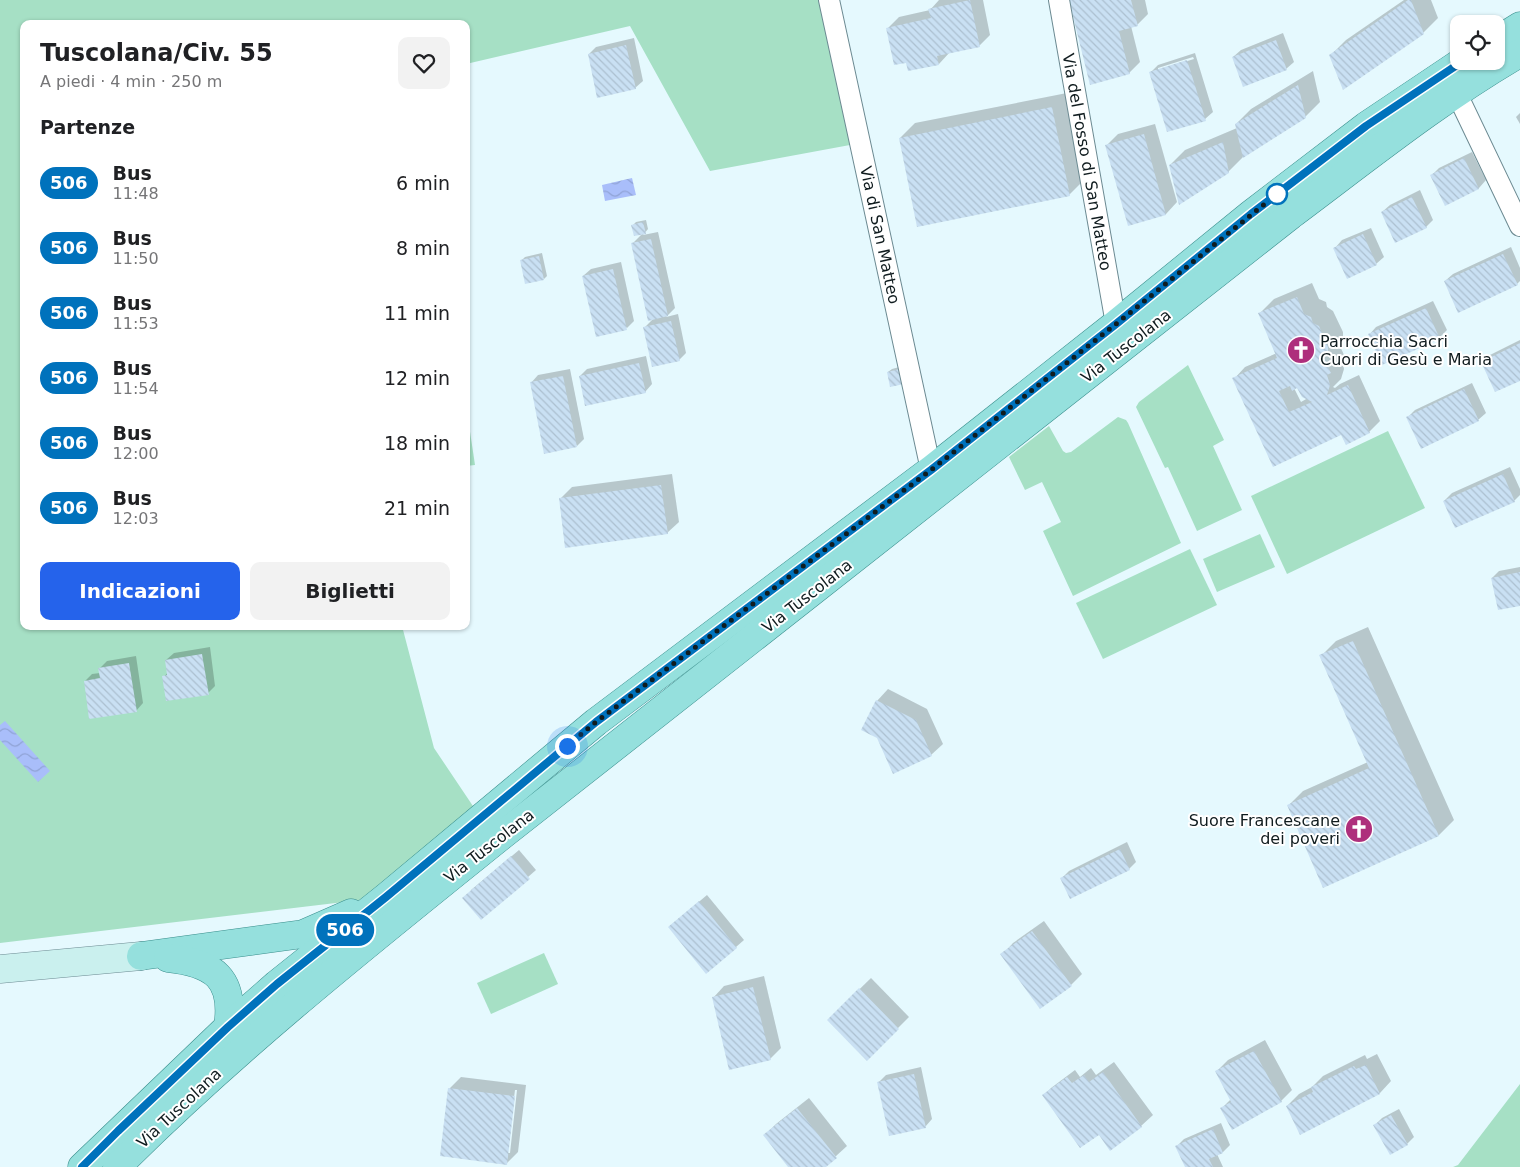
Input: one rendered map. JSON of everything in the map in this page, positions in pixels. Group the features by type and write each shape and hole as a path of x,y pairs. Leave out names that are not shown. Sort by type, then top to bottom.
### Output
{"main road":[{"path":"1505,35 1520,26"},
{"name":"Via Tuscolana","path":"117,1167 237,1054 505,833 1291,215 1456,92 1520,53"},
{"name":"Via Tuscolana","path":"82,1167 228,1027 277,984 386,897 596,722 931,470 1116,324 1251,214 1366,126 1450,70"},
{"path":"0,969 141,956 303,934 386,897"},
{"path":"141,956 191,962 210,969 215,973 221,979 228,995 230,1013 228,1027"}],"street":[{"name":"Via di San Matteo","path":"829,0 931,470"},
{"name":"Via del Fosso di San Matteo","path":"1059,0 1116,324"},
{"path":"1456,92 1520,226"}],"green space":[{"path":"0,0 820,0 850,145 710,171 630,26 470,63 470,20 20,20 20,630 403,630 434,748 481,818 386,897 0,943"},
{"path":"1188,365 1224,440 1213,446 1242,510 1197,531 1168,467 1165,468 1136,407 1139,402"},
{"path":"1118,417 1126,420 1128,423 1181,543 1073,596 1043,531 1061,522 1042,482 1025,490 1009,457 1049,426 1063,451 1066,453 1071,452"},
{"path":"1388,431 1425,508 1287,574 1251,496"},
{"path":"470,432 475,465 470,466"},
{"path":"1260,534 1275,567 1217,592 1203,559"},
{"path":"1190,549 1217,605 1103,659 1076,603"},
{"path":"544,953 558,984 491,1014 477,983"},
{"path":"1520,1084 1520,1167 1453,1167 1458,1165"}],"water":[{"path":"632,178 636,195 605,201 602,185"},
{"path":"5,721 50,771 38,782 0,740 0,725"}],"building":[{"path":"970,0 980,47 937,56 939,65 908,71 906,63 894,65 886,28 931,18 928,9"},
{"path":"1069,0 1131,0 1138,26 1119,31 1130,74 1090,85"},
{"path":"1408,0 1411,0 1424,34 1343,90 1329,55"},
{"path":"1276,40 1287,70 1243,87 1232,57"},
{"path":"626,45 636,89 597,98 588,54"},
{"path":"1187,60 1206,121 1167,132 1149,72"},
{"path":"1298,85 1306,118 1243,158 1235,124"},
{"path":"1052,107 1070,196 917,227 899,138"},
{"path":"1144,134 1166,215 1128,226 1105,145"},
{"path":"1223,142 1229,173 1179,205 1169,165"},
{"path":"1464,158 1479,189 1445,206 1430,175"},
{"path":"1412,197 1427,228 1395,243 1381,212"},
{"path":"643,222 646,234 634,236 631,225"},
{"path":"1363,234 1377,265 1347,279 1333,248"},
{"path":"651,239 668,316 648,321 631,243"},
{"path":"1503,254 1518,285 1458,313 1444,281"},
{"path":"539,256 544,280 525,284 520,260"},
{"path":"613,269 627,330 596,337 582,276"},
{"path":"1297,297 1304,314 1311,317 1313,323 1319,326 1328,347 1328,352 1324,358 1331,373 1327,375 1330,385 1327,395 1348,385 1370,433 1346,445 1341,435 1273,467 1232,378 1277,358 1258,313","holes":["1290,386 1292,391 1297,388 1302,397 1312,402 1289,412 1279,391"]},
{"path":"1426,308 1440,339 1382,365 1368,334"},
{"path":"671,321 680,361 652,367 643,327"},
{"path":"1520,343 1520,381 1495,392 1481,362"},
{"path":"639,363 646,393 585,406 579,376"},
{"path":"900,369 904,384 890,387 887,372"},
{"path":"563,376 577,447 544,454 530,382"},
{"path":"1464,389 1479,421 1421,449 1406,417"},
{"path":"1503,474 1515,502 1455,528 1443,501"},
{"path":"661,485 668,534 565,548 559,498"},
{"path":"1520,572 1520,606 1498,610 1491,578"},
{"path":"1353,641 1439,836 1323,888 1287,805 1369,768 1319,655"},
{"path":"202,654 209,695 166,701 162,676 167,675 165,660"},
{"path":"129,663 137,712 89,719 84,681 100,678 98,668"},
{"path":"876,700 916,720 932,756 893,774 877,738 861,730"},
{"path":"1120,849 1130,870 1070,899 1060,878"},
{"path":"511,856 530,879 481,920 462,898"},
{"path":"699,901 737,948 706,974 668,927"},
{"path":"1032,931 1072,986 1040,1009 1000,954"},
{"path":"753,987 771,1060 729,1070 712,997"},
{"path":"859,988 899,1029 867,1061 827,1020"},
{"path":"1254,1051 1282,1102 1232,1130 1220,1108 1231,1102 1215,1071"},
{"path":"1366,1065 1380,1094 1300,1135 1286,1106 1313,1092 1311,1087 1354,1066 1356,1069"},
{"path":"1103,1072 1142,1127 1110,1151 1099,1135 1080,1148 1042,1095 1067,1077 1072,1083 1084,1075 1089,1082"},
{"path":"914,1074 926,1128 889,1136 877,1082"},
{"path":"448,1088 515,1096 507,1165 440,1156"},
{"path":"797,1108 837,1158 826,1167 788,1167 763,1135"},
{"path":"1391,1115 1408,1145 1390,1155 1373,1125"},
{"path":"1213,1129 1223,1153 1209,1159 1213,1167 1185,1167 1175,1146"}],"bus line":[{"name":"506","path":"82,1167 228,1027 277,984 386,897 596,722 931,470 1287,186 1366,126 1450,70"}],"place":[{"name":"Parrocchia Sacri Cuori di Gesù e Maria","path":"1301,350"},
{"name":"Suore Francescane dei poveri","path":"1359,829"}],"route":[{"path":"567,746 596,722 931,470 1277,194"}]}
